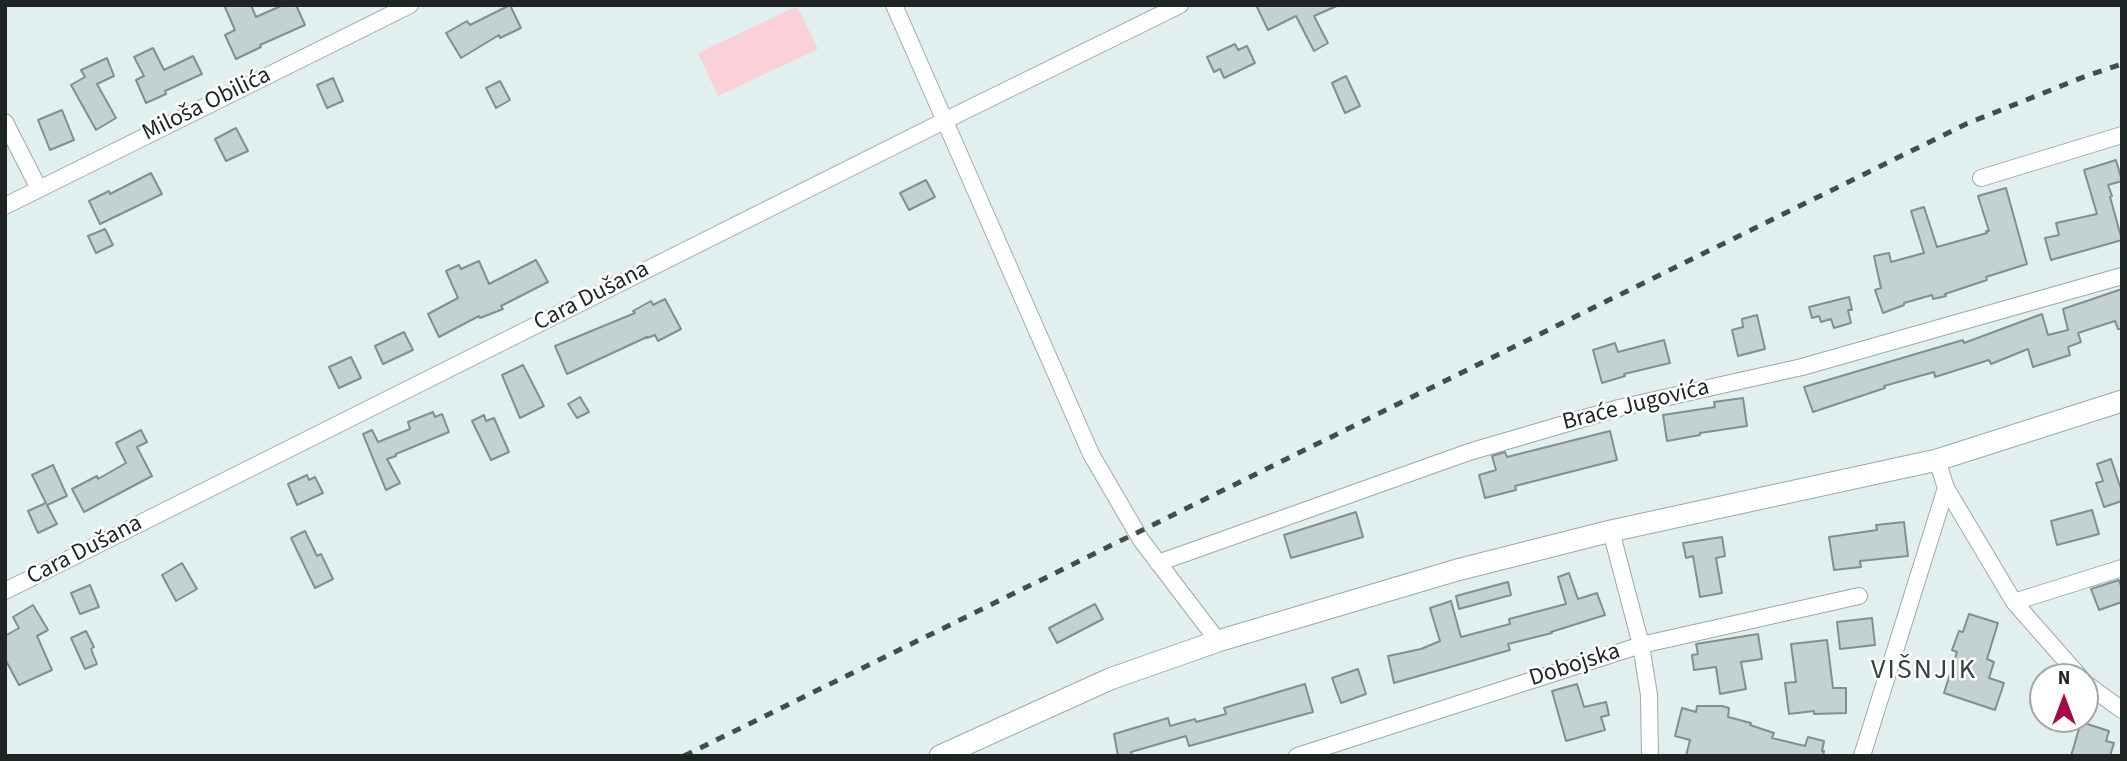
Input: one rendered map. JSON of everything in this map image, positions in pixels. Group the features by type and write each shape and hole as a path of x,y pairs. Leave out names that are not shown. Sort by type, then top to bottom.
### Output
{"main road":[{"path":"940,756 1110,679 1219,642 1457,570 1611,531 1937,460 2122,401"}],"street":[{"name":"Miloša Obilića","path":"5,206 410,5"},
{"path":"894,5 1091,454 1141,540 1219,642"},
{"name":"Cara Dušana","path":"5,591 1180,5"},
{"path":"5,122 39,189"},
{"path":"1981,178 2122,135"},
{"name":"Braće Jugovića","path":"1158,563 1469,452 1619,408 1802,368 2122,276"},
{"path":"1937,460 1946,488 2014,602 2068,663"},
{"path":"1862,756 1946,488"},
{"path":"1611,531 1641,645 1649,695 1650,756"},
{"path":"2014,602 2122,568"},
{"name":"Dobojska","path":"1297,756 1320,752 1641,645 1860,596"},
{"path":"2099,693 2122,710"}],"shaded area":[{"path":"797,6 818,49 718,96 698,53"}],"building":[{"path":"224,5 251,5 256,17 283,5 296,5 305,25 236,59 225,35 235,30"},
{"path":"510,5 521,28 500,38 499,35 461,58 446,33 467,21 470,25"},
{"path":"1256,5 1339,5 1314,16 1328,43 1314,51 1296,16 1268,30"},
{"path":"1235,44 1238,50 1247,46 1255,63 1224,78 1220,69 1214,72 1207,57"},
{"path":"153,48 164,70 193,56 202,74 146,103 136,80 144,76 134,57"},
{"path":"107,58 114,76 97,84 116,118 96,130 71,85 85,77 81,70"},
{"path":"1346,76 1360,106 1345,113 1332,83"},
{"path":"333,78 343,101 327,108 317,85"},
{"path":"500,81 510,100 496,108 486,88"},
{"path":"62,110 74,140 50,150 38,120"},
{"path":"236,128 248,151 226,161 215,139"},
{"path":"2116,160 2122,181 2108,185 2122,240 2051,260 2045,238 2059,235 2056,223 2097,214 2084,170"},
{"path":"151,173 162,194 100,224 89,201 109,191 110,194"},
{"path":"926,180 935,197 909,210 900,193"},
{"path":"2006,188 2027,264 1986,277 1987,280 1945,294 1946,296 1933,299 1932,295 1904,303 1883,313 1875,290 1881,288 1874,256 1889,253 1891,262 1924,253 1911,211 1924,207 1937,247 1987,233 1986,231 1989,231 1978,196"},
{"path":"105,229 113,245 96,253 88,236"},
{"path":"536,260 548,282 501,306 503,309 480,318 479,316 439,337 428,314 458,298 446,271 459,265 461,269 479,261 489,284"},
{"path":"2122,289 2122,329 2118,329 2115,321 2078,333 2081,342 2068,347 2070,355 2033,367 2028,349 1991,364 1989,360 1935,377 1934,372 1884,386 1885,388 1813,412 1804,387 1963,340 1964,343 2042,314 2048,335 2068,330 2063,309"},
{"path":"1849,297 1851,323 1834,328 1831,319 1821,322 1819,316 1812,318 1809,307"},
{"path":"665,299 681,329 658,341 655,335 647,337 567,374 555,346 635,313 633,311 651,301 653,305"},
{"path":"1757,315 1765,349 1738,356 1732,330 1743,327 1742,319"},
{"path":"404,332 413,350 383,364 375,346"},
{"path":"1664,340 1670,363 1624,374 1625,376 1602,383 1593,350 1615,343 1618,352"},
{"path":"351,357 361,378 339,388 329,367"},
{"path":"523,365 544,406 520,418 502,375"},
{"path":"580,397 589,412 577,418 568,404"},
{"path":"1743,398 1747,426 1667,441 1663,415 1715,407 1714,402"},
{"path":"433,412 435,417 442,414 449,432 387,459 400,483 386,490 363,434 372,430 378,442 410,429 408,422"},
{"path":"484,415 486,421 494,418 509,452 491,460 472,421"},
{"path":"141,430 147,442 137,447 152,476 84,512 72,489 97,476 98,479 126,463 116,443"},
{"path":"1610,431 1617,460 1515,486 1516,490 1485,498 1479,475 1496,470 1492,456 1505,452 1507,457"},
{"path":"2111,459 2122,492 2122,501 2104,507 2096,483 2103,481 2097,464"},
{"path":"53,465 67,496 47,505 57,524 38,533 28,511 46,503 32,475"},
{"path":"307,475 309,480 315,477 323,493 297,505 288,484"},
{"path":"2092,510 2099,534 2057,545 2051,521"},
{"path":"1356,512 1363,537 1291,558 1284,535"},
{"path":"1904,522 1908,556 1860,561 1861,567 1834,570 1829,537 1877,530 1876,525"},
{"path":"305,531 317,556 321,554 333,579 315,588 291,538"},
{"path":"1722,537 1725,556 1716,558 1722,593 1700,597 1693,556 1686,558 1683,543"},
{"path":"182,563 197,589 176,601 162,575"},
{"path":"1569,573 1578,599 1597,593 1605,615 1508,644 1510,650 1394,683 1388,656 1421,649 1440,641 1430,608 1451,601 1461,637 1510,624 1509,619 1566,604 1558,577"},
{"path":"2119,580 2122,602 2099,610 2091,589"},
{"path":"1508,582 1511,595 1459,609 1456,596"},
{"path":"90,585 99,607 80,614 71,593"},
{"path":"1095,604 1103,619 1057,643 1049,628"},
{"path":"33,605 48,630 37,636 52,670 19,685 5,659 5,636 19,628 13,617"},
{"path":"1969,614 1998,623 1987,659 1994,662 1989,678 2004,683 1995,710 1944,693 1957,652 1952,650 1959,631 1963,632"},
{"path":"1872,618 1875,645 1840,649 1837,622"},
{"path":"86,631 94,647 91,649 97,664 85,669 71,638"},
{"path":"1758,634 1762,659 1741,662 1746,689 1720,694 1716,667 1694,670 1692,655 1698,654 1696,644"},
{"path":"1827,640 1833,688 1846,688 1846,713 1814,714 1814,711 1789,714 1785,683 1796,682 1791,644"},
{"path":"1358,669 1366,694 1341,703 1332,678"},
{"path":"1305,684 1313,712 1189,746 1186,736 1131,752 1132,756 1118,756 1114,734 1168,718 1170,726 1195,719 1196,722 1226,714 1224,708"},
{"path":"1577,684 1584,707 1606,702 1609,715 1601,717 1605,730 1566,741 1552,691"},
{"path":"1697,706 1729,708 1728,717 1774,733 1772,738 1805,746 1808,737 1824,741 1823,756 1686,756 1690,740 1675,736 1682,708 1696,712"},
{"path":"2099,728 2109,731 2106,741 2114,743 2110,756 2071,756 2078,733 2099,733"}],"railway":[{"path":"684,756 1966,124 2122,64"}],"district":[{"name":"VIŠNJIK","path":"1924,672"}]}
